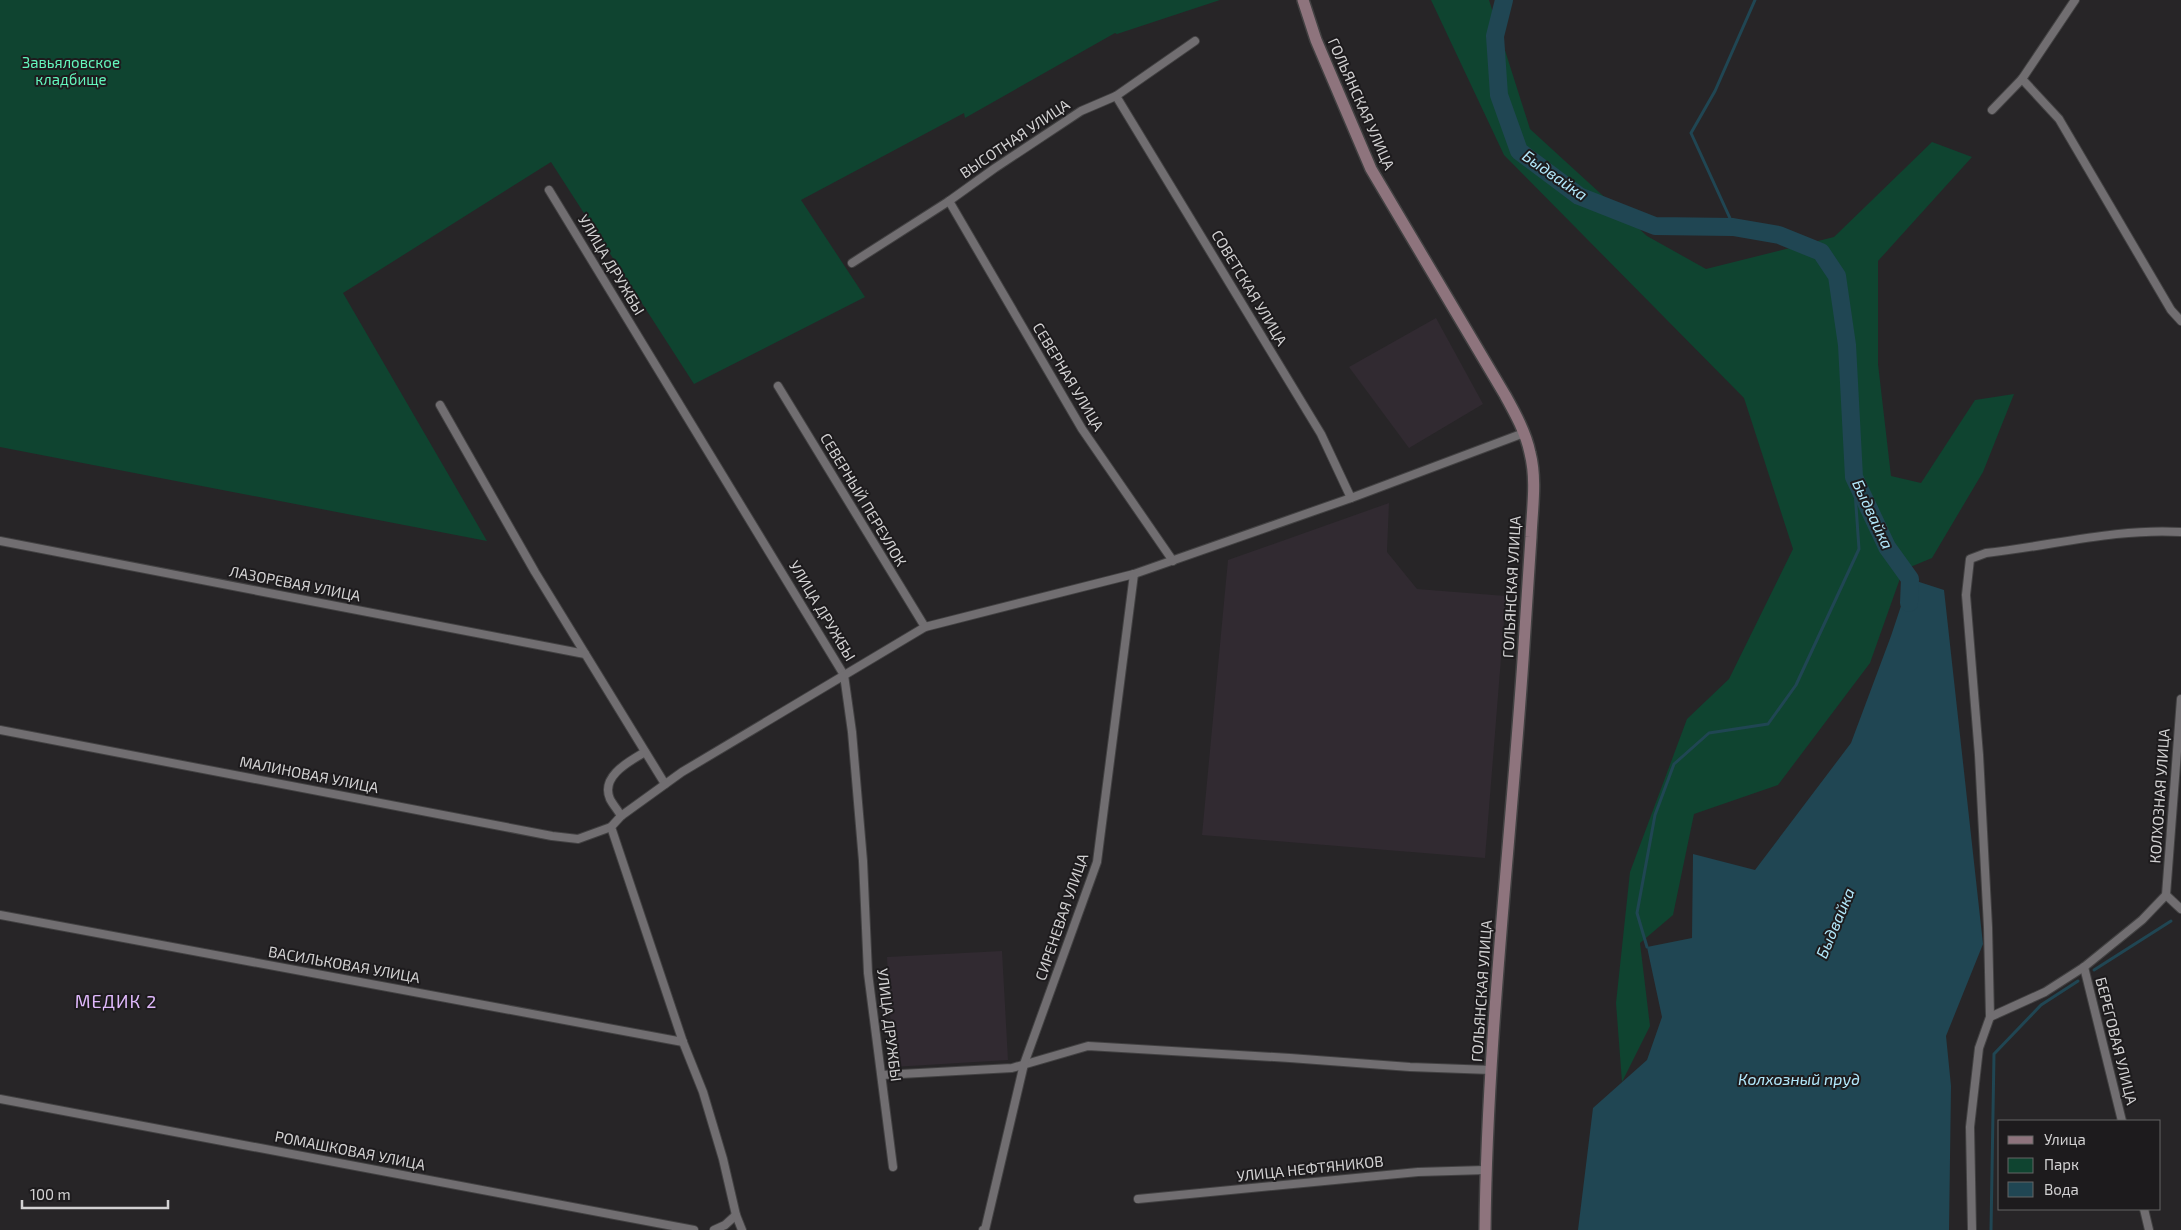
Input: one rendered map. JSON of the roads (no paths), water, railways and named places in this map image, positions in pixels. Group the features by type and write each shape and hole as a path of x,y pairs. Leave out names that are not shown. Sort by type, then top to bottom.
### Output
{"main road":[{"name":"ГОЛЬЯНСКАЯ УЛИЦА","path":"1302,0 1316,40 1371,169 1505,395 1524,433 1531,462 1532,518 1521,696 1505,877 1485,1170 1484,1230"}],"street":[{"path":"1992,110 2022,80 2075,0"},
{"name":"ВЫСОТНАЯ УЛИЦА","path":"852,263 949,202 995,168 1081,111 1116,96 1195,41"},
{"path":"2022,80 2059,119 2171,310 2181,321"},
{"name":"СОВЕТСКАЯ УЛИЦА","path":"1116,96 1321,434 1352,498"},
{"name":"УЛИЦА ДРУЖБЫ","path":"548,190 844,675 852,732 868,974 893,1167"},
{"name":"СЕВЕРНАЯ УЛИЦА","path":"949,202 1082,429 1173,561"},
{"name":"СЕВЕРНЫЙ ПЕРЕУЛОК","path":"778,386 925,627"},
{"path":"440,405 535,572 665,784"},
{"path":"742,1230 736,1215 723,1159 703,1092 683,1042 611,827 621,816 682,772 925,627 1134,574 1352,498 1524,433"},
{"path":"1972,1230 1970,1127 1979,1048 1990,1017 1988,927 1979,755 1966,595 1970,559 1986,553 2117,534 2149,531 2181,532"},
{"name":"ЛАЗОРЕВАЯ УЛИЦА","path":"0,541 585,654"},
{"name":"СИРЕНЕВАЯ УЛИЦА","path":"983,1230 986,1230 1024,1064 1097,862 1134,574"},
{"name":"КОЛХОЗНАЯ УЛИЦА","path":"2166,895 2181,699"},
{"name":"МАЛИНОВАЯ УЛИЦА","path":"0,730 552,836 578,839 611,827"},
{"path":"621,816 609,797 610,782 618,769 645,752"},
{"path":"1990,1017 2045,992 2084,967 2142,920 2166,895 2181,909"},
{"name":"ВАСИЛЬКОВАЯ УЛИЦА","path":"0,915 683,1042"},
{"name":"БЕРЕГОВАЯ УЛИЦА","path":"2084,967 2122,1120"},
{"path":"882,1075 1012,1068 1088,1046 1410,1067 1492,1070"},
{"name":"РОМАШКОВАЯ УЛИЦА","path":"0,1098 694,1230"},
{"name":"УЛИЦА НЕФТЯНИКОВ","path":"1138,1199 1418,1172 1485,1170"},
{"path":"2144,1210 2149,1230"},
{"path":"714,1230 725,1225 736,1215"}],"water":[{"name":"Колхозный пруд","path":"1910,579 1944,590 1983,944 1946,1036 1951,1086 1949,1230 1578,1230 1593,1108 1647,1060 1662,1017 1647,947 1692,938 1693,854 1755,870 1851,743"}],"waterway":[{"name":"Быдвайка","path":"1504,0 1495,36 1499,95 1519,151 1579,196 1655,226 1733,227 1779,235 1821,252 1837,276 1847,345 1854,477 1887,547 1910,579 1909,603"},
{"path":"1734,227 1691,133 1715,91 1755,0"},
{"path":"1647,947 1637,913 1655,815 1674,764 1709,733 1768,724 1796,685 1859,549 1854,477"},
{"path":"2094,970 2171,921"},
{"path":"1991,1230 1994,1054 2041,1005 2078,981"}],"district":[{"name":"МЕДИК 2","path":"116,1002"}],"park label":[{"name":"Завьяловское кладбище","path":"71,72"}]}
